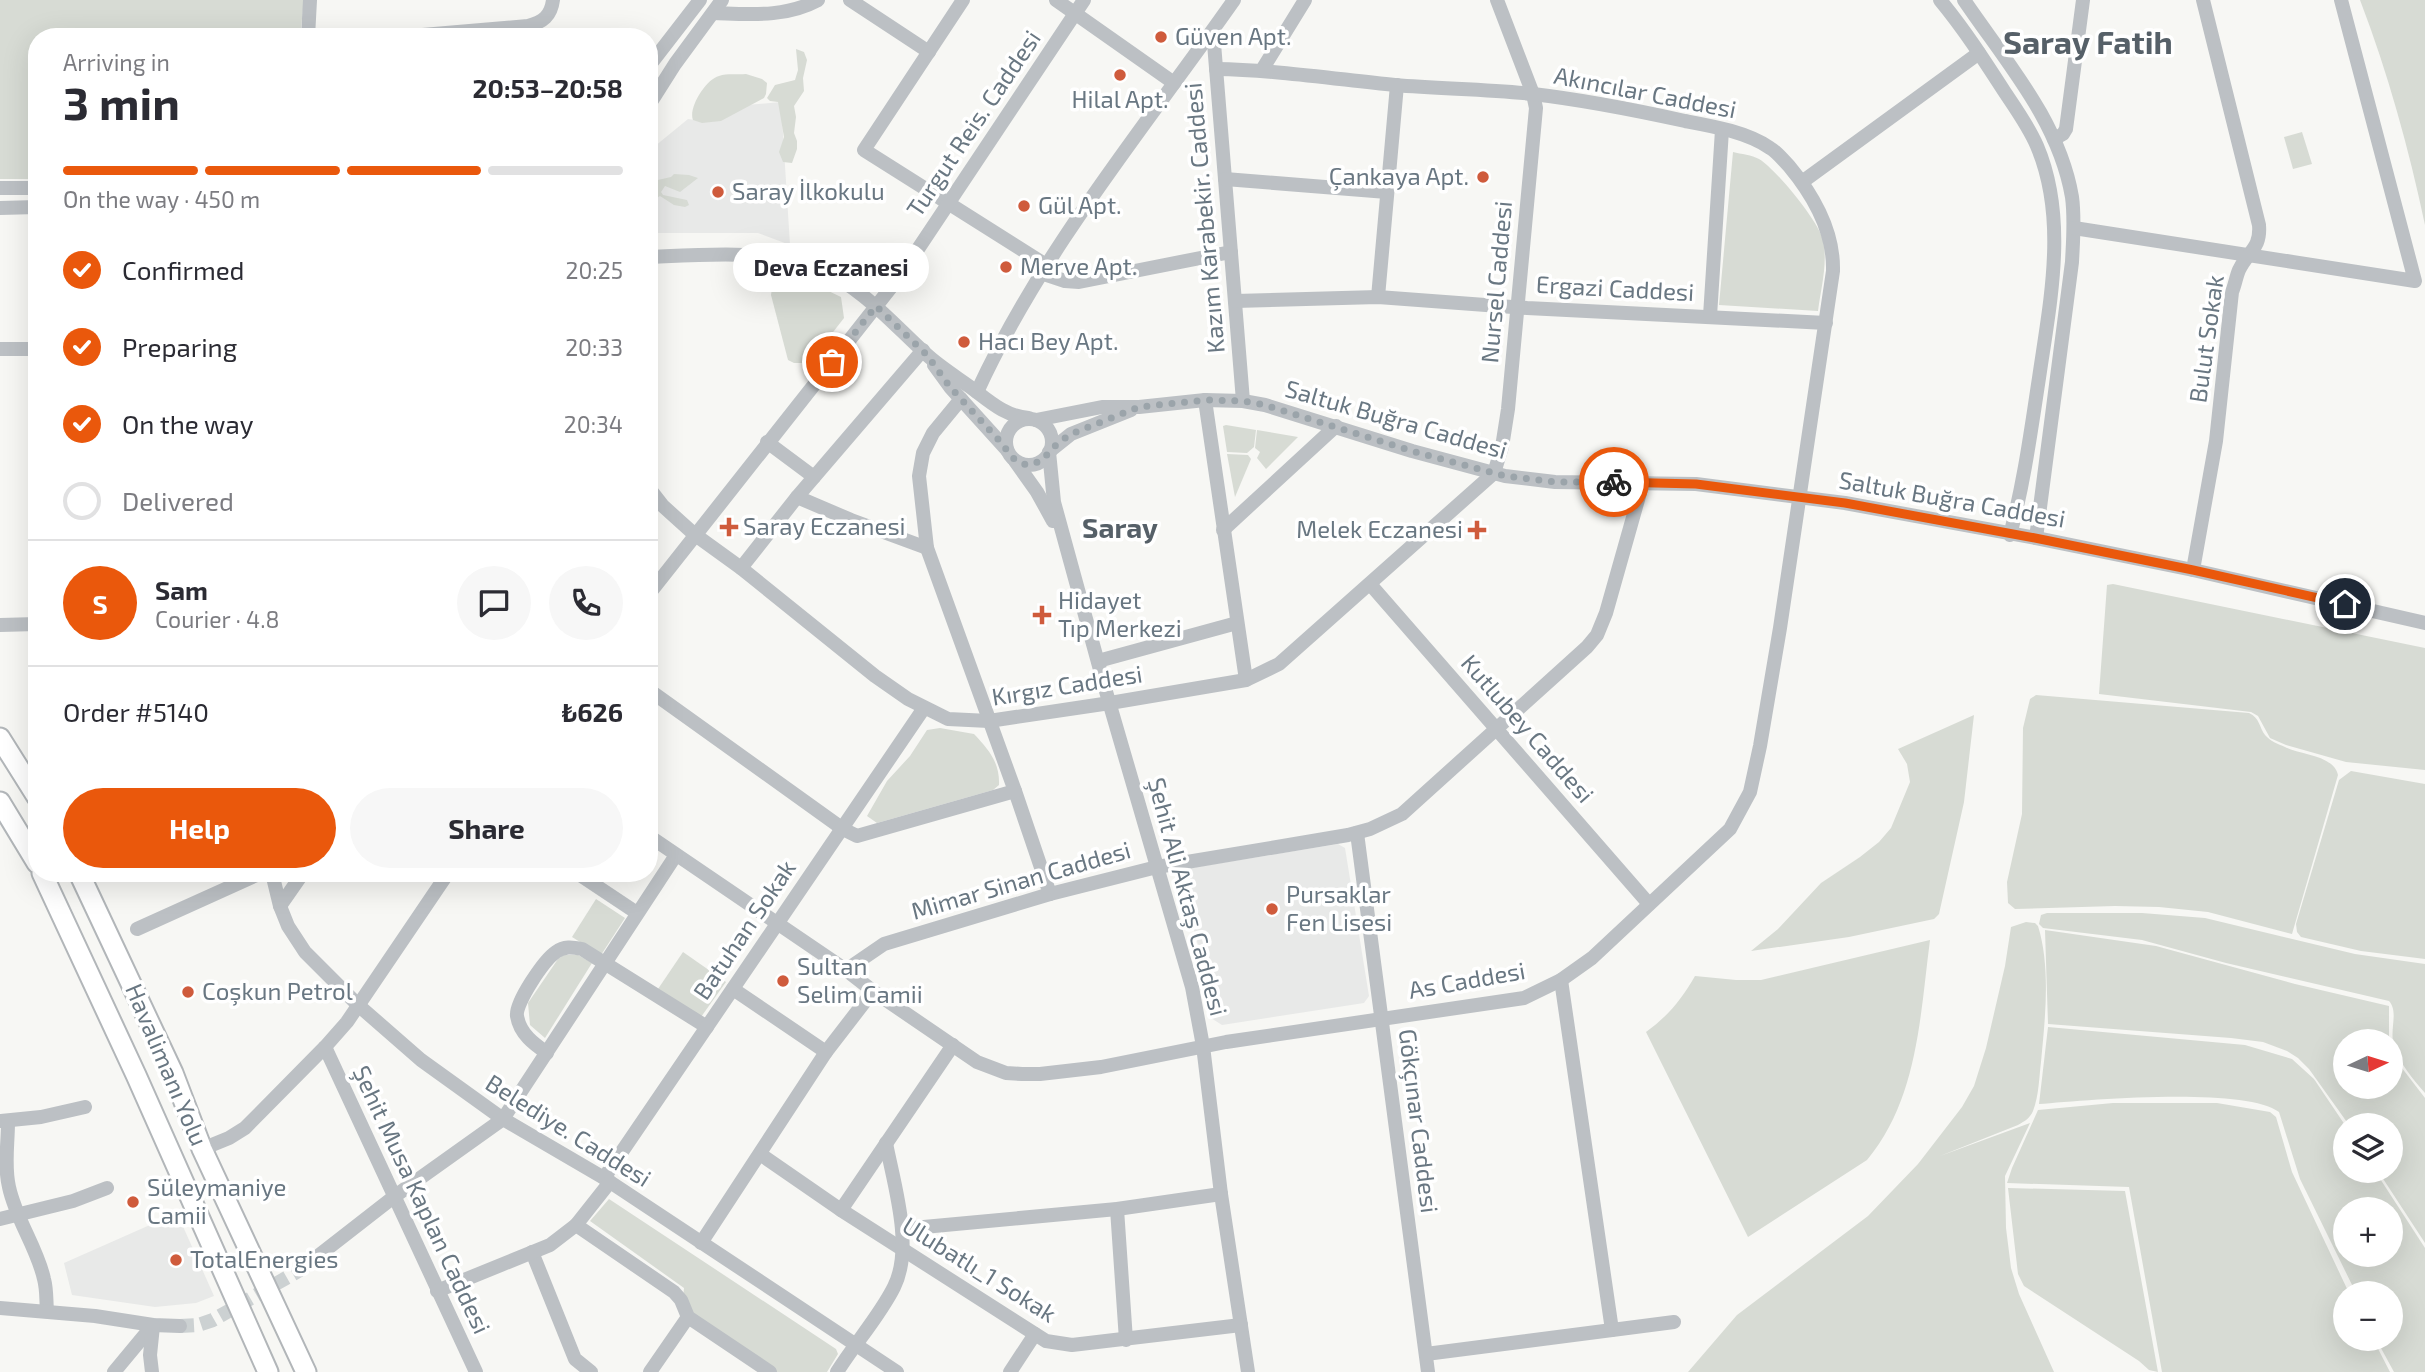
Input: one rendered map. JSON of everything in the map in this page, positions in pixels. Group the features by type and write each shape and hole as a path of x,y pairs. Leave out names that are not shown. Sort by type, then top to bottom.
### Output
{"highway":[{"path":"0,738 28,783"},
{"path":"0,802 28,848"},
{"name":"Havalimanı Yolu","path":"46,882 136,1075 268,1372"},
{"name":"Havalimanı Yolu","path":"83,882 167,1061 202,1149 306,1372"}],"street":[{"path":"308,28 310,0"},
{"path":"658,91 722,0"},
{"path":"713,13 783,13 818,0"},
{"path":"850,0 929,52"},
{"path":"963,0 864,150 1065,281 1079,282 1231,252"},
{"path":"1056,0 1174,83"},
{"name":"Turgut Reis. Caddesi","path":"658,582 900,276 1084,0"},
{"path":"977,392 998,349 1044,269 1234,0"},
{"path":"1262,70 1305,0"},
{"name":"Akıncılar Caddesi","path":"1497,0 1532,94 1652,114 1756,140 1772,149 1802,182 1824,221 1833,255 1826,323 1799,496"},
{"path":"1940,0 2026,124 2038,148 2050,195 2055,239 2045,339 2020,496 2010,534"},
{"path":"1964,0 2023,83 2054,139 2072,198 2072,262 2035,538"},
{"path":"2054,139 2066,129 2083,0"},
{"name":"Bulut Sokak","path":"2193,570 2216,440 2232,292 2240,269 2260,236 2203,0"},
{"path":"2074,228 2415,281 2341,0"},
{"path":"658,54 696,3"},
{"path":"508,28 528,26 546,18 552,5"},
{"name":"Kazım Karabekir. Caddesi","path":"1213,30 1243,401"},
{"path":"1802,182 1979,53"},
{"path":"1216,69 1262,70 1396,85 1532,94"},
{"path":"1378,297 1396,85"},
{"name":"Nursel Caddesi","path":"1494,472 1502,447 1508,409 1536,108 1532,94"},
{"path":"1710,316 1722,130"},
{"path":"1225,179 1387,192"},
{"path":"0,188 28,188"},
{"path":"0,208 28,207"},
{"name":"Şehit Ali Aktaş Caddesi","path":"658,257 726,256 792,260 822,270 876,306 925,353 977,392 1006,412 1043,423 1051,435 1054,502 1188,974 1203,1046 1221,1194 1248,1372"},
{"name":"Ergazi Caddesi","path":"1235,301 1378,297 1826,323"},
{"path":"0,349 28,349"},
{"path":"741,568 814,477 925,353"},
{"name":"Şehit Ali Aktaş Caddesi","path":"925,353 961,399 1011,455 1048,511 1071,564"},
{"path":"961,399 933,433 923,453 919,476 927,548 1015,791 1049,894"},
{"path":"1206,400 1246,680"},
{"name":"Saltuk Buğra Caddesi","path":"1032,419 1102,407 1139,407 1206,400 1243,401 1336,426 1412,451 1494,472 1555,482 1696,484 1799,496 2035,538 2193,570 2425,623"},
{"name":"Saltuk Buğra Caddesi","path":"1050,451 1071,434 1139,407"},
{"path":"1032,419 1021,420 1010,429 1006,441 1011,455 1029,465 1041,461 1050,451"},
{"path":"1223,530 1336,426"},
{"path":"767,442 814,477"},
{"name":"Kırgız Caddesi","path":"658,500 694,534 741,568 875,676 924,708 948,719 989,721 1110,704 1246,680 1279,664 1494,472"},
{"name":"Mimar Sinan Caddesi","path":"846,970 884,944 1049,894 1157,867 1357,834 1402,814 1597,635 1643,482"},
{"name":"As Caddesi","path":"846,970 978,1062 1006,1073 1040,1074 1101,1067 1203,1046 1524,998 1561,980 1592,958 1730,829 1749,792 1760,746 1799,496"},
{"path":"797,497 927,548"},
{"name":"Kutlubey Caddesi","path":"1370,584 1649,904"},
{"path":"1098,661 1237,623"},
{"path":"0,625 28,624"},
{"path":"658,696 843,829 857,836 1015,791"},
{"name":"Batuhan Sokak","path":"437,1291 550,1245 576,1225 706,1027 924,708"},
{"name":"Gökçınar Caddesi","path":"1357,834 1428,1372"},
{"path":"658,842 846,970"},
{"path":"658,882 676,855"},
{"path":"137,929 241,882"},
{"name":"Belediye. Caddesi","path":"274,882 288,926 305,952 358,1005 421,1060 503,1119 607,1180 897,1372"},
{"path":"281,906 297,882"},
{"path":"202,1149 245,1128 326,1047 442,882"},
{"path":"590,882 637,913"},
{"path":"300,1269 395,1196 503,1119 658,882"},
{"path":"547,1054 533,1044 517,1015 521,999 548,960 565,948 582,949 706,1027"},
{"path":"1561,980 1612,1330"},
{"path":"733,989 827,1052"},
{"path":"701,1243 827,1052 873,991"},
{"path":"841,1210 953,1045"},
{"name":"Şehit Musa Kaplan Caddesi","path":"326,1047 437,1291 477,1372"},
{"path":"47,1311 42,1269 17,1215 9,1188 4,1121 85,1107"},
{"path":"837,1372 895,1285 903,1249 887,1143"},
{"name":"Ulubatlı_1 Sokak","path":"760,1154 841,1210 1046,1341 1072,1345 1241,1325"},
{"path":"0,1219 107,1188"},
{"path":"902,1229 1117,1209 1221,1194"},
{"path":"1117,1209 1126,1340"},
{"path":"576,1225 674,1292 681,1300 688,1317 770,1372"},
{"path":"532,1252 575,1359 592,1372"},
{"path":"0,1308 180,1326"},
{"path":"649,1372 688,1317"},
{"path":"1426,1354 1674,1322"},
{"path":"114,1372 153,1325"},
{"path":"152,1372 150,1355 153,1325"},
{"path":"1010,1372 1035,1334"}],"shaded area":[{"path":"0,0 304,0 301,28 28,28 28,179 0,179"},
{"path":"2360,0 2425,0 2425,225 2397,111"},
{"path":"796,49 804,52 807,60 803,78 804,91 794,106 797,149 792,163 783,162 779,152 784,137 778,102 767,98 775,85 795,80 798,70"},
{"path":"746,74 767,83 764,98 721,121 702,123 693,120 693,108 709,82 722,75"},
{"name":"Saray İlkokulu","path":"781,102 790,245 758,233 658,233 658,144 688,119 712,122 747,105"},
{"path":"2302,132 2312,164 2293,169 2284,137"},
{"path":"1733,152 1756,158 1776,173 1796,196 1820,232 1825,258 1818,311 1719,305"},
{"path":"674,174 698,178 680,192 665,186 661,192 663,195 687,200 689,205 674,205 658,197 658,180"},
{"path":"783,269 841,297 844,318 809,363 794,363 788,360 771,295"},
{"path":"1223,426 1256,430 1254,447 1247,453 1227,452"},
{"path":"1257,430 1298,437 1266,469 1257,458 1260,452 1255,448"},
{"path":"1227,454 1248,455 1251,459 1235,497"},
{"path":"2113,584 2425,648 2425,770 2346,762 2286,745 2270,738 2258,716 2251,712 2099,694 2107,585"},
{"path":"2036,695 2249,713 2272,741 2330,763 2338,775 2292,934 2208,912 2115,906 2015,909 2008,903 2007,882 2022,814 2023,728 2030,699"},
{"path":"1974,715 1964,802 1939,914 1934,919 1849,937 1751,951 1778,929 1821,883 1860,857 1891,828 1910,782 1907,764 1898,749"},
{"path":"940,728 974,734 995,763 999,785 993,790 877,823 867,816 887,781 910,756 927,730"},
{"path":"2351,771 2425,784 2425,959 2361,951 2301,937 2297,932 2296,924 2339,780"},
{"name":"Pursaklar Fen Lisesi","path":"1338,844 1345,848 1369,996 1364,1003 1222,1025 1211,1018 1202,960 1178,870"},
{"path":"596,899 625,918 601,955 572,937"},
{"path":"2142,913 2205,918 2355,954 2425,964 2425,1093 2403,1064 2403,1029 2393,1029 2393,1010 2389,1001 2226,963 2142,940 2043,928 2039,924 2041,915"},
{"path":"2026,922 2038,926 2046,976 2041,1062 2033,1111 2018,1125 1940,1156 2030,1123 2005,1176 2006,1228 2011,1268 2019,1294 2054,1372 1688,1372 1737,1315 1868,1216 1918,1164 1962,1107 1974,1086 1986,1048 2011,927"},
{"path":"2045,930 2156,946 2295,984 2389,1006 2389,1029 2333,1029 2333,1099 2403,1099 2403,1069 2425,1098 2425,1243 2403,1209 2403,1197 2395,1197 2386,1183 2403,1183 2403,1113 2340,1113 2298,1058 2263,1042 2048,1024"},
{"path":"1930,940 1914,1056 1897,1111 1884,1136 1867,1160 1748,1237 1646,1032 1674,1007 1695,976 1761,980"},
{"path":"683,952 726,982 701,1017 658,989"},
{"path":"564,955 578,955 592,963 545,1038 530,1025 528,1003 558,959"},
{"path":"2048,1027 2245,1045 2292,1059 2314,1079 2337,1113 2333,1113 2333,1183 2383,1183 2392,1197 2333,1197 2333,1246 2300,1179 2279,1112 2261,1104 2234,1099 2127,1098 2039,1104"},
{"path":"2113,1103 2217,1103 2270,1112 2276,1117 2292,1172 2333,1259 2333,1267 2337,1267 2343,1281 2333,1281 2333,1351 2379,1351 2390,1372 2162,1372 2129,1187 2007,1183 2038,1110"},
{"path":"2008,1188 2125,1191 2158,1372 2149,1370 2024,1286 2018,1274"},
{"path":"609,1199 836,1349 838,1354 827,1372 765,1372 682,1309 684,1288 590,1221"},
{"path":"177,1213 214,1296 196,1303 155,1307 72,1295 64,1263"},
{"path":"2403,1214 2425,1248 2425,1372 2394,1372 2383,1351 2403,1351 2403,1281 2350,1281 2343,1267 2403,1267"}],"tunnel":[{"path":"180,1326 198,1325 213,1320 300,1270"}],"way so far":[{"path":"832,362 876,306 927,355 950,387 1013,458 1029,465 1041,461 1071,434 1139,407 1206,400 1243,401 1265,405 1412,451 1505,476 1555,482 1614,482"}],"place":[{"name":"Güven Apt.","path":"1161,37"},
{"name":"Hilal Apt.","path":"1120,75"},
{"name":"Çankaya Apt.","path":"1483,177"},
{"name":"Saray İlkokulu","path":"718,192"},
{"name":"Gül Apt.","path":"1024,206"},
{"name":"Merve Apt.","path":"1006,267"},
{"name":"Hacı Bey Apt.","path":"964,342"},
{"name":"Deva Eczanesi","path":"832,362"},
{"name":"Saray Eczanesi","path":"729,527"},
{"name":"Melek Eczanesi","path":"1477,530"},
{"name":"Hidayet Tıp Merkezi","path":"1042,615"},
{"name":"Pursaklar Fen Lisesi","path":"1272,909"},
{"name":"Sultan Selim Camii","path":"783,981"},
{"name":"Coşkun Petrol","path":"188,992"},
{"name":"Süleymaniye Camii","path":"133,1202"},
{"name":"TotalEnergies","path":"176,1260"}],"district":[{"name":"Saray Fatih","path":"2088,43"},
{"name":"Saray","path":"1120,528"}],"route":[{"path":"1614,482 1696,484 1845,503 2035,538 2345,604"}]}
